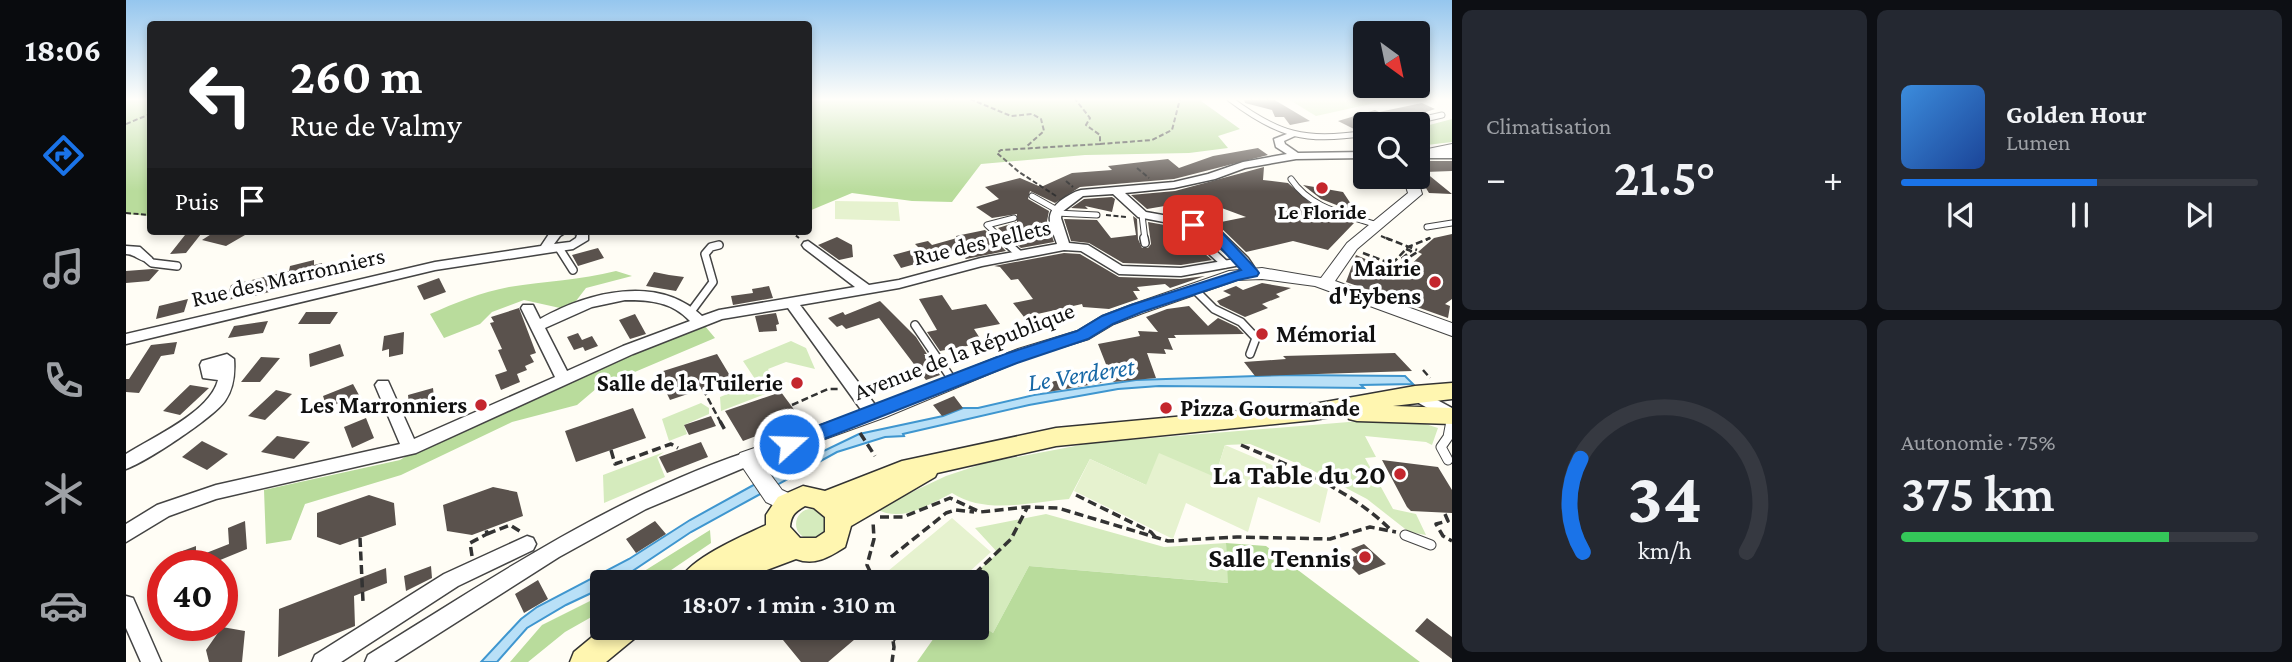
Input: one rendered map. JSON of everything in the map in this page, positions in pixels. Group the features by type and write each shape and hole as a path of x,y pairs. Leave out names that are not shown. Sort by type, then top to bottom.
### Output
{"main road":[{"path":"786,539 780,498 803,496 833,510 904,485 934,465 1056,437 1314,412 1415,394 1452,391"},
{"path":"1314,412 1452,416"},
{"path":"786,539 817,550 828,546 836,538 833,510"},
{"path":"735,570 786,539"},
{"path":"584,662 611,640"}],"street":[{"path":"1292,135 1279,139 1280,145 1296,156"},
{"path":"1430,153 1452,148"},
{"path":"1064,246 1059,209 1081,193 1186,183 1243,165 1296,156 1353,155"},
{"path":"1430,155 1452,155"},
{"path":"1325,284 1349,248 1415,194 1414,189"},
{"path":"1117,191 1139,216 1209,227 1248,267"},
{"path":"552,248 555,235"},
{"name":"Rue des Marronniers","path":"126,339 435,266 573,245 582,240 582,235"},
{"path":"808,246 866,289"},
{"name":"Rue des Pellets","path":"126,534 163,510 216,492 410,449 695,318 792,304 899,284 1018,254 1064,246 1084,248 1119,270 1181,272 1225,264 1248,267"},
{"path":"126,250 135,250 146,258"},
{"name":"Avenue de la République","path":"375,662 563,545 640,504 752,467 953,381 1083,335 1108,320 1235,275 1248,267 1325,284 1452,330"},
{"path":"538,326 592,302 623,296 653,296 680,304 695,318"},
{"path":"792,304 873,414"},
{"path":"528,308 563,378"},
{"path":"126,462 199,415 219,398 228,374"},
{"path":"383,385 410,449"},
{"path":"1415,394 1452,416"},
{"path":"752,467 780,498"},
{"path":"322,662 451,580 527,544"},
{"path":"126,605 151,662"}],"lane":[{"path":"1282,130 1292,135 1329,139 1353,135"},
{"path":"1291,179 1301,193 1318,204 1373,228"},
{"path":"1032,196 1059,209 1097,215"},
{"path":"1139,216 1145,243"},
{"path":"1014,218 988,225 1018,254"},
{"path":"1427,227 1450,224"},
{"path":"1177,237 1200,241 1225,264"},
{"path":"695,318 713,282 705,254 711,247 719,245"},
{"path":"552,248 573,270"},
{"path":"146,258 152,263 177,266"},
{"path":"1195,290 1214,309 1241,322 1256,338 1250,354"},
{"path":"915,325 953,381"},
{"path":"1448,460 1441,447 1448,437 1452,416"},
{"path":"1405,535 1431,545"}],"path":[{"path":"1024,149 1044,130"},
{"path":"1093,130 1100,135 1100,144"},
{"path":"1059,209 997,153 1001,150 1152,140 1172,130"},
{"path":"126,213 147,215"},
{"path":"1097,215 1139,216"},
{"path":"1373,228 1407,248 1418,251 1403,261 1400,260 1410,251 1407,248"},
{"path":"1349,248 1392,264 1407,248 1428,239"},
{"path":"1423,370 1432,379"},
{"path":"792,405 828,389 833,392 851,384"},
{"path":"703,389 725,430"},
{"path":"860,433 875,456"},
{"path":"611,450 615,464 671,444 678,448"},
{"path":"1241,445 1334,485 1377,515 1391,530"},
{"path":"1076,495 1151,531 1158,540"},
{"path":"865,570 864,562 873,548 876,531 872,514 900,519 914,516 946,498 980,512"},
{"path":"891,557 946,513 955,510 980,512 1027,507 1058,508 1158,540 1237,537 1330,539 1370,527 1405,535"},
{"path":"979,570 1011,539 1027,507"},
{"path":"1445,514 1448,521 1436,524 1443,536 1452,541"},
{"path":"474,569 470,543 486,532 510,525 520,528 527,544"},
{"path":"360,538 363,602"},
{"path":"891,662 893,640"}],"green space":[{"path":"126,130 147,130 147,216 126,214"},
{"path":"812,130 1237,130 1218,136 1228,148 1189,153 1085,155 981,164 952,202 912,201 852,193 812,210"},
{"path":"1430,130 1452,130 1452,142 1430,145"},
{"path":"835,201 898,202 900,221 835,219"},
{"path":"616,271 632,276 586,288 569,310 524,300 492,312 480,324 444,338 430,314 499,289"},
{"path":"705,326 715,338 597,388 577,405 512,422 401,475 305,504 291,540 266,544 264,490 400,460 426,444 626,355"},
{"path":"791,341 806,348 815,369 786,362 768,369 776,383 773,391 721,411 720,397 757,382 743,361"},
{"path":"701,403 709,408 709,414 684,425 687,434 669,441 662,419"},
{"path":"1373,420 1419,422 1438,428 1432,445 1426,442 1365,436 1376,457 1365,458 1393,509 1416,514 1426,535 1409,532 1367,499 1308,468 1250,444 1225,445 1215,477 1146,485 1090,459 1069,499 994,505 965,500 952,493 915,511 895,514 876,509 946,476 985,463 1091,443"},
{"path":"1225,445 1328,489 1320,523 1258,497 1248,532 1186,503 1173,539 1074,491 1090,459 1146,485 1159,453 1215,477"},
{"path":"664,452 657,457 665,477 604,503 603,475"},
{"path":"811,509 821,514 826,524 821,534 811,539 801,534 796,524 801,514"},
{"path":"1046,514 1164,547 1226,543 1229,583 1029,566 993,633 989,630 989,570 979,570 998,553 975,528"},
{"path":"952,518 991,552 971,570 889,570"},
{"path":"710,530 711,543 671,570 646,570"},
{"path":"1226,543 1266,546 1420,662 917,662 933,640 989,640 989,630 993,633 1029,566 1228,583"},
{"path":"590,601 590,618 565,632 528,662 510,662 542,625"}],"water":[{"name":"Le Verderet","path":"1289,375 1405,376 1413,384 1361,385 1364,388 1159,386 1118,389 1029,405 903,434 904,436 885,437 837,452 691,532 634,570 608,570 759,482 859,434 943,416 963,408 978,408 1034,395 1136,380"},
{"name":"Le Verderet","path":"590,579 590,594 527,628 497,662 481,662 521,619 537,607"}],"building":[{"path":"1258,148 1268,155 1174,179 1080,187 1055,203 1030,191 1028,199 1049,211 1047,221 1054,242 1021,248 998,228 1017,222 1017,214 992,218 976,207 999,199 985,187 1020,178 1041,187 1072,173 1112,170 1108,166 1168,159 1179,168 1213,156"},
{"path":"1430,161 1452,161 1452,171 1430,172"},
{"path":"1264,167 1263,180 1288,183 1316,208 1354,223 1328,250 1293,241 1246,252 1216,223 1246,217 1200,200 1147,209 1131,195 1175,191"},
{"path":"1430,176 1452,194 1429,193 1427,189 1430,189"},
{"path":"1303,185 1343,192 1357,213 1321,199"},
{"path":"1084,199 1115,199 1112,212 1085,206 1088,209 1071,208"},
{"path":"1133,216 1137,219 1138,239 1142,248 1148,248 1151,244 1148,222 1204,232 1229,257 1202,235 1177,232 1172,235 1174,241 1197,247 1212,260 1181,265 1123,263 1089,243 1071,241 1064,219 1097,220 1111,238 1136,235"},
{"path":"985,230 1006,251 966,259 958,252 901,268 893,255 919,248 915,244 928,241 932,245 957,238 956,236"},
{"path":"1452,234 1452,299 1445,304 1450,306 1448,318 1346,282 1356,255 1401,274 1422,254 1418,252 1434,238"},
{"path":"185,235 200,235 186,253 170,254"},
{"path":"210,235 245,235 226,246 202,240"},
{"path":"837,237 852,245 853,257 839,260 818,245"},
{"path":"598,248 604,258 578,266 572,255"},
{"path":"1064,253 1080,254 1119,277 1181,279 1205,276 1170,288 1165,284 1137,287 1140,291 1133,291 1138,299 1109,309 1083,307 1082,304 1024,317 1013,303 1033,299 1018,279 1011,280 1000,267 994,266"},
{"path":"314,260 314,265 322,263 323,278 254,296 226,300 231,285 289,271 290,266"},
{"path":"159,270 149,281 126,283 126,271"},
{"path":"654,272 684,277 676,291 646,286"},
{"path":"439,278 446,292 424,300 417,286"},
{"path":"1262,283 1291,288 1276,294 1280,297 1262,304 1268,308 1245,317 1217,301 1231,295 1223,291 1236,286 1243,290"},
{"path":"769,286 773,298 733,305 731,296 753,293 752,289"},
{"path":"942,295 952,310 986,304 1000,324 974,329 983,343 940,351 927,332 937,330 919,299"},
{"path":"188,299 184,312 156,319 159,306"},
{"path":"880,301 916,337 927,354 924,354 940,375 926,380 879,318 846,329 842,325 837,327 828,318 843,312 845,315"},
{"path":"1189,306 1208,326 1218,318 1237,327 1244,334 1174,335 1176,338 1168,338 1173,350 1164,349 1166,354 1147,353 1156,378 1113,382 1098,344 1140,336 1138,331 1158,332 1146,317 1167,309"},
{"path":"519,308 536,353 530,355 534,362 525,366 527,370 517,374 520,382 501,390 495,375 507,371 498,350 502,349 490,323 494,322 491,317"},
{"path":"306,312 338,312 330,324 298,324"},
{"path":"776,313 779,324 776,325 777,331 759,332 755,316"},
{"path":"635,314 646,334 630,339 619,320"},
{"path":"268,321 263,333 228,338 234,326"},
{"path":"404,332 403,354 389,357 389,349 382,351 384,336"},
{"path":"578,333 582,340 592,336 598,346 585,351 583,347 574,350 567,337"},
{"path":"177,342 174,354 161,356 139,393 126,392 126,379 129,379 151,345"},
{"path":"340,344 344,356 310,367 309,354"},
{"path":"1395,353 1412,371 1255,376 1244,362 1286,359 1283,356"},
{"path":"717,354 732,379 670,400 657,373"},
{"path":"261,357 280,358 260,382 241,382"},
{"path":"1100,371 1107,382 1048,392 1046,383"},
{"path":"353,384 359,395 327,408 323,396"},
{"path":"190,385 209,388 180,415 163,411"},
{"path":"433,388 435,407 410,414 408,395"},
{"path":"276,390 292,394 265,420 248,416"},
{"path":"781,392 801,419 743,441 725,411"},
{"path":"954,396 963,408 942,416 933,405"},
{"path":"633,408 646,438 576,462 565,431"},
{"path":"711,416 716,426 689,435 684,425"},
{"path":"366,418 374,438 352,448 344,427"},
{"path":"277,436 310,442 294,459 261,452"},
{"path":"202,441 228,454 207,470 182,457"},
{"path":"701,442 708,457 667,473 659,457"},
{"path":"1382,460 1438,467 1452,490 1452,513 1411,511"},
{"path":"493,487 517,492 523,516 472,535 447,531 443,505"},
{"path":"369,495 394,503 396,525 340,545 317,537 317,513"},
{"path":"245,521 247,549 238,553 238,550 214,550 229,544 228,528"},
{"path":"655,521 666,534 636,553 626,539"},
{"name":"Salle Tennis","path":"1364,544 1386,564 1359,575 1344,560 1358,555 1351,549"},
{"path":"431,566 432,578 406,591 404,576"},
{"path":"386,568 387,583 354,596 355,626 278,657 279,609"},
{"path":"538,580 548,599 524,613 515,594"},
{"path":"1427,618 1452,637 1452,659 1415,631"},
{"path":"238,630 245,631 242,662 209,662 206,650 212,641 238,641"},
{"path":"783,640 854,640 828,662 801,662"}],"place":[{"name":"Le Floride","path":"1322,188"},
{"name":"Mairie d'Eybens","path":"1435,282"},
{"name":"Mémorial","path":"1262,334"},
{"name":"Salle de la Tuilerie","path":"797,383"},
{"name":"Les Marronniers","path":"481,405"},
{"name":"Pizza Gourmande","path":"1166,408"},
{"name":"La Table du 20","path":"1400,474"},
{"name":"Salle Tennis","path":"1365,557"}],"route":[{"path":"789,444 1011,358 1044,350 1083,335 1108,320 1137,309 1235,275 1252,273 1244,261 1209,227 1193,225"}]}
